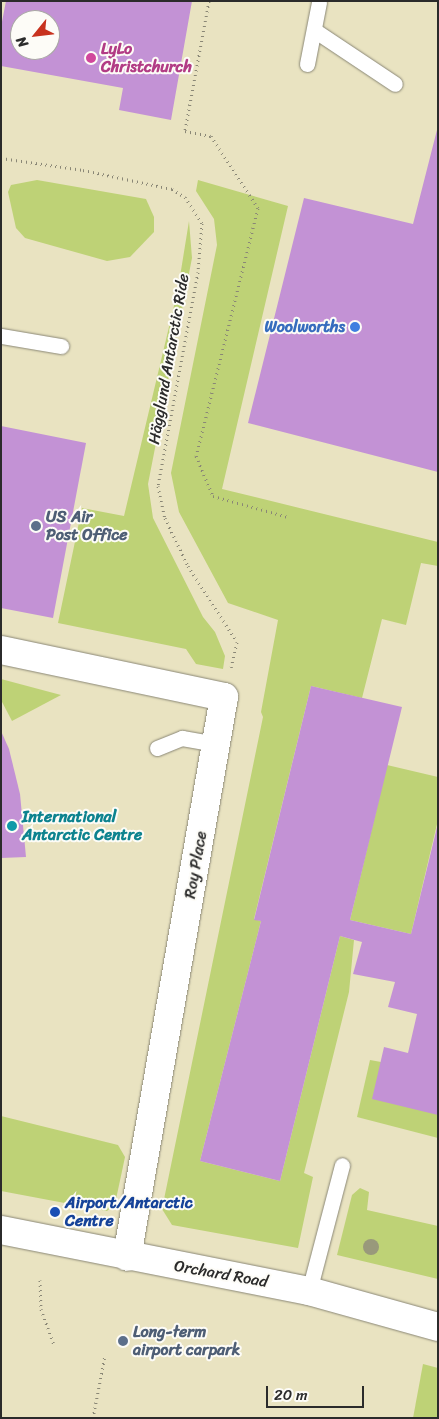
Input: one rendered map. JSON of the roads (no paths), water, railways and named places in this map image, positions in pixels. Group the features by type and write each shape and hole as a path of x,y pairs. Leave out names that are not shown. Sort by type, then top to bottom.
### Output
{"street":[{"name":"Roy Place","path":"1,650 224,696 126,1257"},
{"name":"Orchard Road","path":"1,1230 126,1257 309,1291 438,1326"}],"lane":[{"path":"307,64 319,2"},
{"path":"314,30 395,84"},
{"path":"1,336 60,346"},
{"path":"157,748 182,738 217,744"},
{"path":"309,1291 342,1165"}],"place":[{"name":"LyLo Christchurch","path":"91,58"},
{"name":"Woolworths","path":"355,327"},
{"name":"US Air Post Office","path":"36,526"},
{"name":"International Antarctic Centre","path":"12,826"},
{"name":"Airport/Antarctic Centre","path":"55,1212"},
{"name":"Long-term airport carpark","path":"123,1341"}]}
